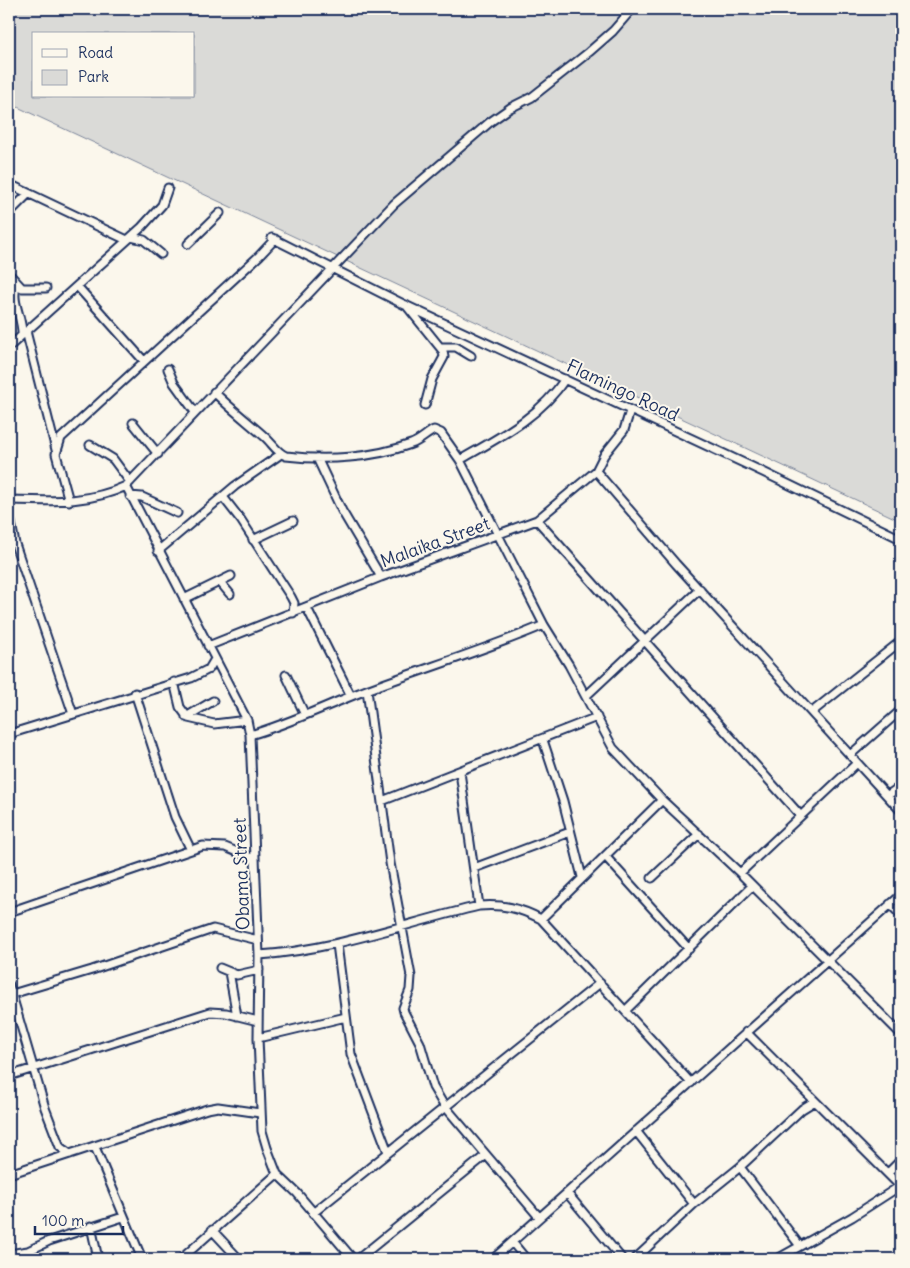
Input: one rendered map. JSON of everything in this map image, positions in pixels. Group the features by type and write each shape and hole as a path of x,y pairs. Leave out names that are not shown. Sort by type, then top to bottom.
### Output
{"street":[{"path":"9,500 69,501 93,498 128,484 331,268 394,204 490,122 510,108 532,98 589,52 632,9"},
{"path":"9,184 129,238 141,238 161,254"},
{"path":"9,347 157,211 166,196 168,188"},
{"path":"9,213 28,194"},
{"path":"188,244 220,213"},
{"name":"Flamingo Road","path":"144,361 259,256 273,239 406,305 764,472 901,539"},
{"path":"9,274 14,299 21,318 69,501"},
{"path":"56,450 61,438 144,361 77,286"},
{"path":"13,290 46,288"},
{"path":"406,305 413,317 440,346 444,356 432,379 425,405"},
{"path":"440,346 456,347 471,356"},
{"path":"168,369 174,383 195,412"},
{"path":"460,460 522,422 549,400 565,380"},
{"path":"214,392 237,415 266,438 281,454 317,458 365,455 393,450 421,440 434,430 442,433 460,460 544,625 586,696 613,748 662,800 740,873 901,1034"},
{"name":"Malaika Street","path":"208,646 305,609 381,577 537,520 596,471 604,456 624,430 630,411"},
{"path":"133,423 158,454"},
{"name":"Obama Street","path":"90,444 113,459 128,484 130,496 247,720 250,735 259,955 258,1038 260,1113 266,1148 277,1174 314,1213 353,1259"},
{"path":"158,551 240,482 281,454"},
{"path":"317,458 342,511 381,577"},
{"path":"596,471 901,811"},
{"path":"130,496 142,497 177,513"},
{"path":"223,497 294,603 305,609 351,696"},
{"path":"9,512 15,544 73,714"},
{"path":"537,520 800,815"},
{"path":"253,540 292,521"},
{"path":"184,599 231,576"},
{"path":"220,582 230,594"},
{"path":"586,696 700,589"},
{"path":"293,613 294,603"},
{"path":"250,735 276,728 366,690 500,644 544,625"},
{"path":"812,712 843,690 901,641"},
{"path":"209,669 214,658"},
{"path":"9,734 174,682 209,669 221,670"},
{"path":"286,674 305,715"},
{"path":"174,682 180,706 186,717 195,721 214,724 247,720"},
{"path":"366,690 401,927 411,976 410,990 404,1012 420,1043 433,1087 445,1108 539,1217"},
{"path":"135,693 175,817 191,850"},
{"path":"186,717 213,701"},
{"path":"850,755 901,710"},
{"path":"382,801 543,740 597,717"},
{"path":"543,740 563,801 582,877"},
{"path":"740,873 857,763"},
{"path":"460,772 479,906"},
{"path":"888,795 901,786"},
{"path":"541,919 662,800"},
{"path":"474,868 570,832"},
{"path":"652,878 699,834"},
{"path":"9,912 213,844 239,851 254,859"},
{"path":"606,856 689,949"},
{"path":"626,1010 752,886"},
{"path":"493,1259 901,895"},
{"path":"890,904 901,916"},
{"path":"259,955 295,953 337,944 479,906 511,906 541,919 691,1083"},
{"path":"12,994 86,972 213,929 258,940"},
{"path":"337,944 351,1054 388,1152"},
{"path":"220,968 242,975 259,970"},
{"path":"229,972 237,1016"},
{"path":"314,1213 600,983"},
{"path":"9,985 32,1069 60,1147 70,1154"},
{"path":"9,1076 210,1012 258,1021"},
{"path":"258,1038 346,1017"},
{"path":"746,1032 901,1186 852,1217 777,1259"},
{"path":"635,1259 694,1204 740,1167 802,1109 815,1101"},
{"path":"9,1174 207,1109 218,1107 260,1113"},
{"path":"636,1131 694,1204"},
{"path":"95,1147 142,1259"},
{"path":"358,1259 486,1155"},
{"path":"888,1174 901,1160"},
{"path":"740,1167 800,1246"},
{"path":"181,1259 277,1174"},
{"path":"567,1193 622,1259"},
{"path":"9,1254 28,1251 91,1226 123,1217"},
{"path":"91,1226 98,1259"},
{"path":"212,1230 239,1259"},
{"path":"512,1242 526,1259"}],"green space":[{"path":"9,9 901,9 901,521 9,103"}]}
